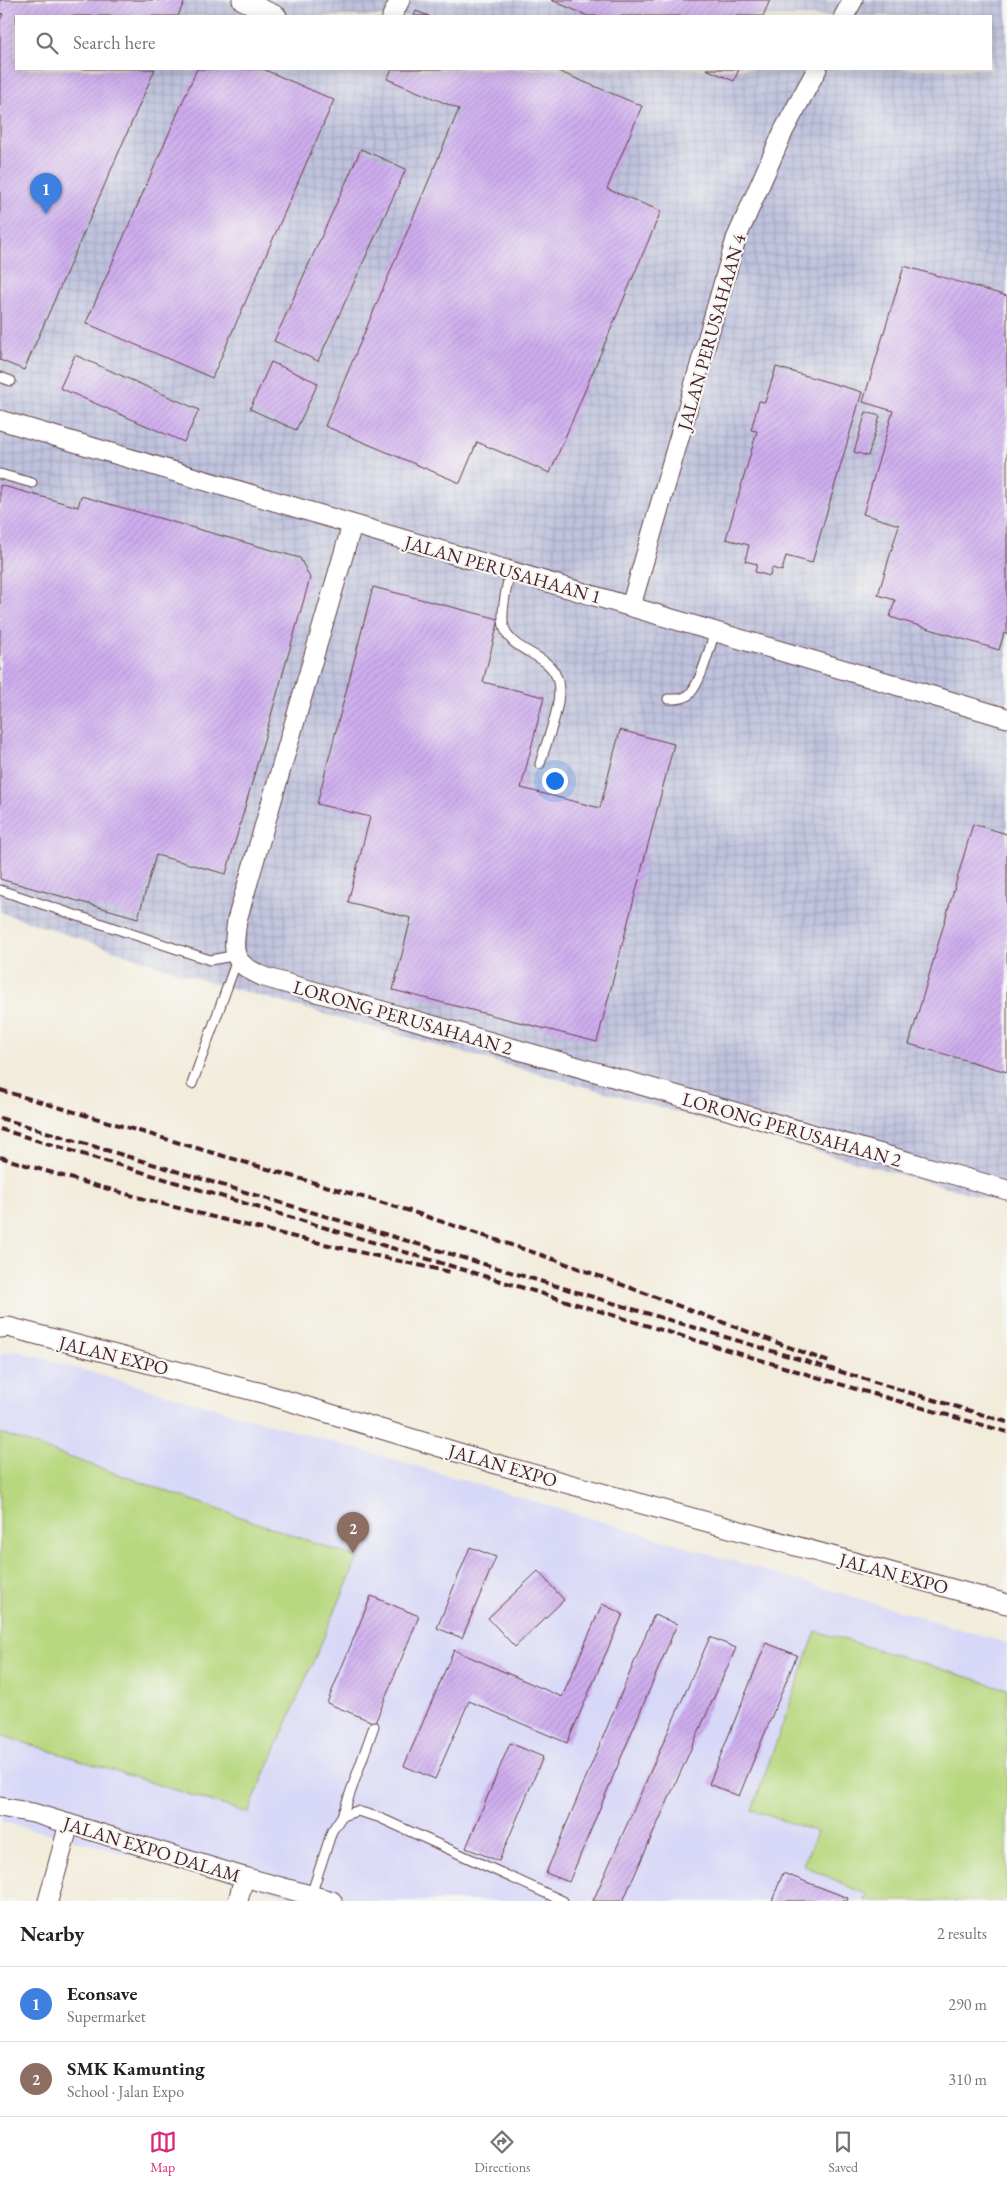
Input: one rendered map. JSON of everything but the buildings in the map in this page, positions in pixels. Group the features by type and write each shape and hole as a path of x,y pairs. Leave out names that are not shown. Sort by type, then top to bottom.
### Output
{"street":[{"path":"242,0 275,15"},
{"path":"392,15 400,0"},
{"path":"845,15 853,0"},
{"name":"JALAN PERUSAHAAN 4","path":"631,606 736,239 784,130 816,70"},
{"name":"JALAN PERUSAHAAN 1","path":"0,420 1007,718"},
{"path":"236,956 237,920 352,525"},
{"name":"LORONG PERUSAHAAN 2","path":"236,956 248,970 264,977 1007,1190"},
{"name":"JALAN EXPO","path":"0,1328 8,1328 262,1393 496,1464 1007,1604"},
{"name":"JALAN EXPO DALAM","path":"0,1807 32,1813 244,1877 332,1901"},
{"path":"48,1901 70,1824"},
{"path":"238,1901 244,1877"}],"lane":[{"path":"0,377 12,381"},
{"path":"0,474 32,483"},
{"path":"510,571 503,606 503,622 509,640 526,651 543,658 554,668 559,683 558,703 540,764"},
{"path":"668,699 679,699 689,695 696,685 715,631"},
{"path":"0,890 210,960 236,956 192,1084"},
{"path":"311,1895 332,1830 342,1816 374,1726"},
{"path":"342,1816 357,1811 378,1818 563,1901"}],"shaded area":[{"path":"0,0 1007,0 1007,1204 199,979 0,912"},
{"path":"16,1351 406,1463 1007,1643 1007,1901 310,1901 0,1821 0,1354"}],"green space":[{"path":"0,1433 358,1558 248,1813 0,1735"},
{"path":"816,1631 1007,1689 1007,1901 865,1901 867,1895 803,1865 817,1832 752,1810"}],"railway":[{"path":"0,1090 410,1211 556,1260 829,1362"},
{"path":"0,1118 1007,1422"},
{"path":"0,1129 856,1389 1007,1432"},
{"path":"0,1157 224,1220 451,1272"}],"place":[{"name":"Econsave","path":"46,214"},
{"name":"SMK Kamunting","path":"353,1553"}]}
